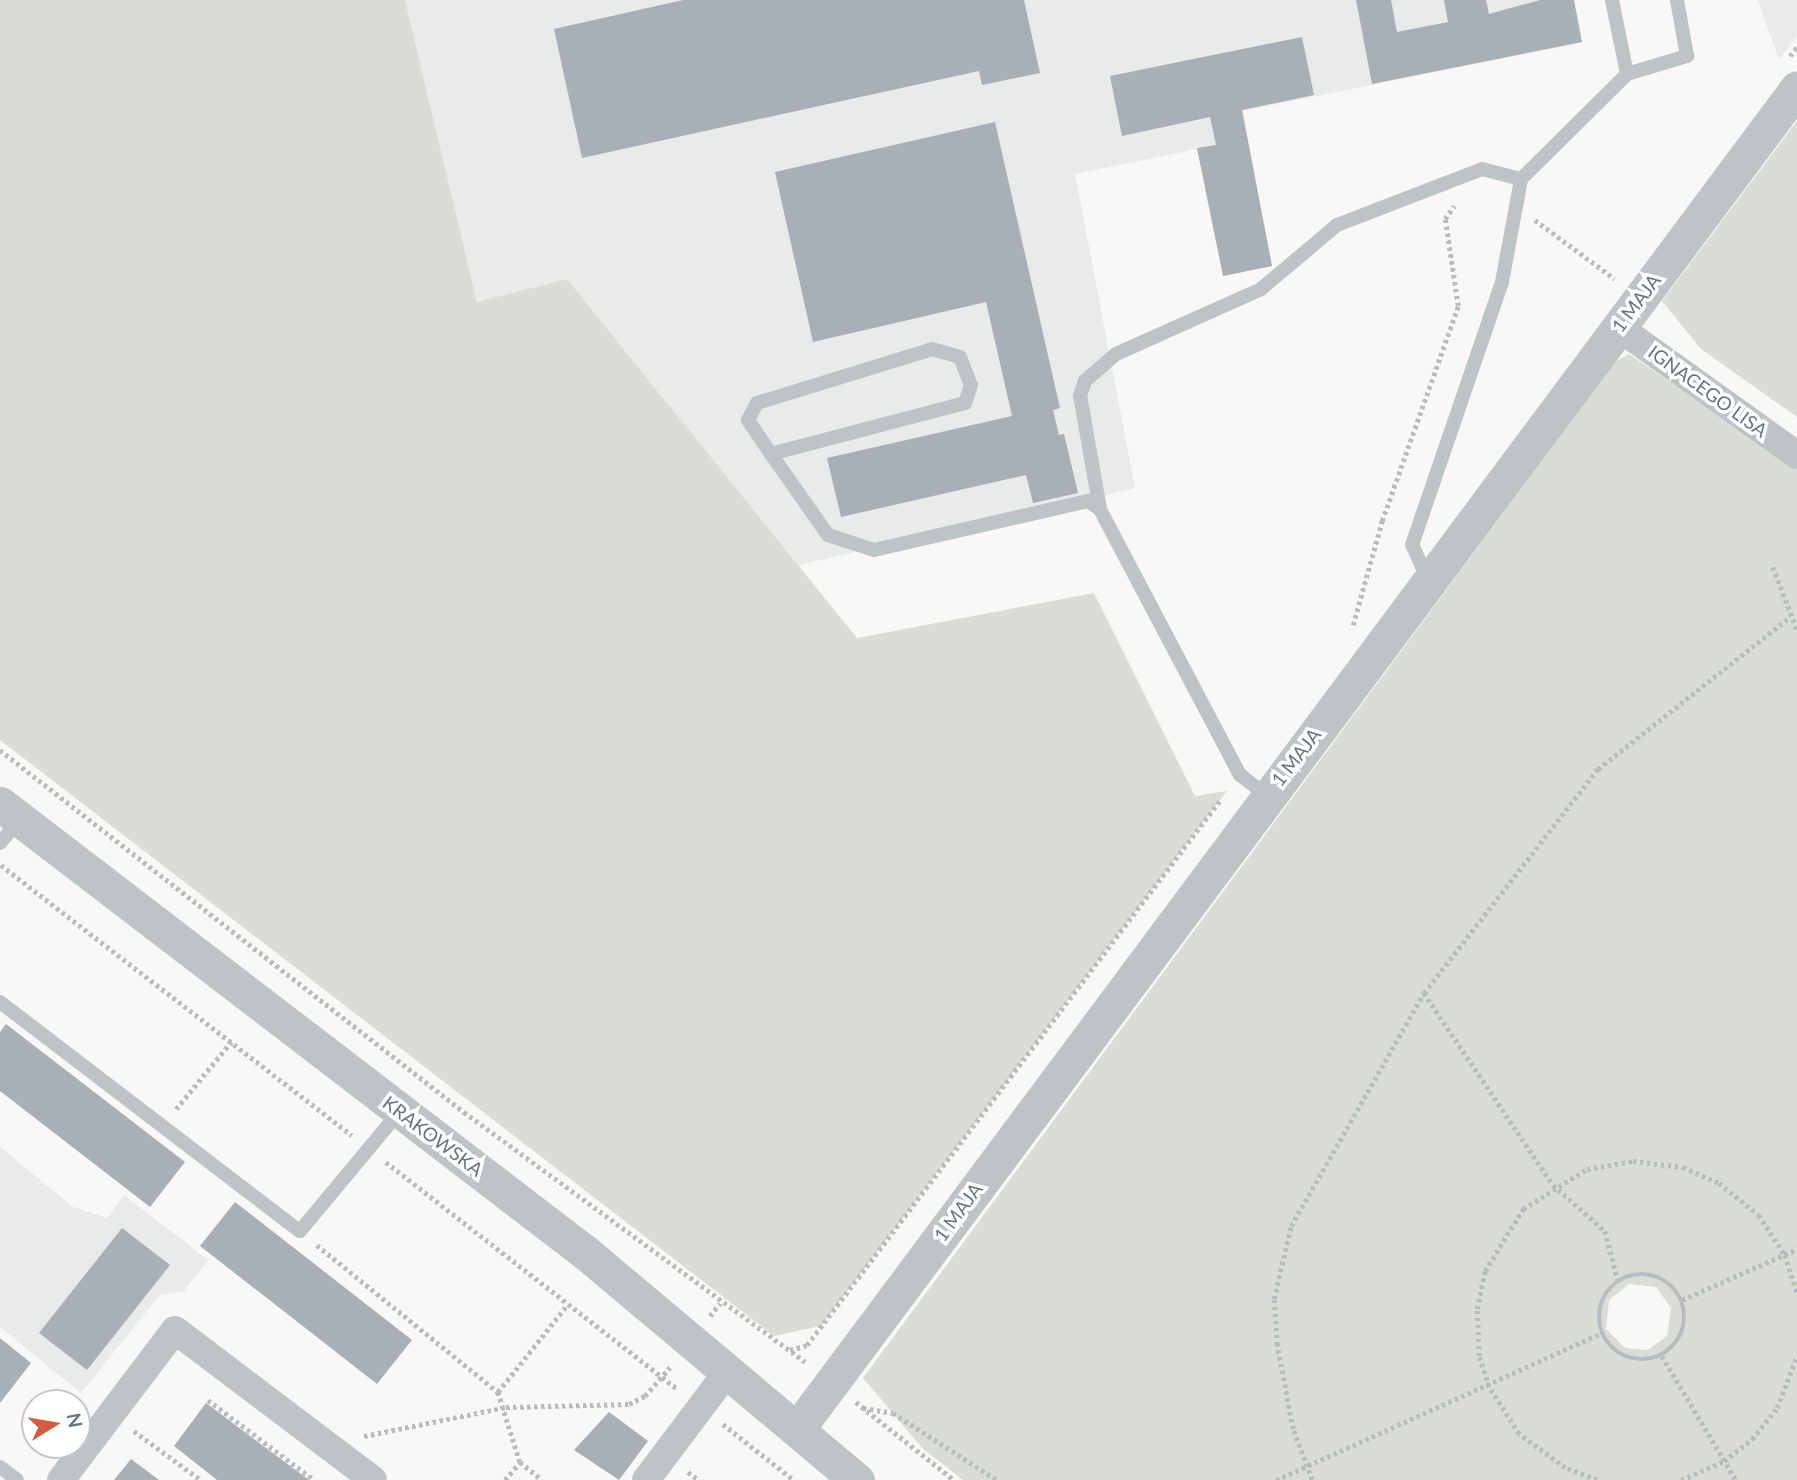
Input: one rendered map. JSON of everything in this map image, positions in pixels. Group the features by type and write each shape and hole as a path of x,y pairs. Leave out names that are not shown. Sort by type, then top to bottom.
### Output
{"street":[{"name":"1 MAJA","path":"798,1428 1253,785 1428,581 1797,88"},
{"name":"IGNACEGO LISA","path":"1618,327 1797,455"},
{"name":"KRAKOWSKA","path":"7,822 400,1111 729,1370 857,1480"},
{"path":"61,1480 175,1330 373,1480"},
{"path":"646,1480 729,1370"}],"lane":[{"path":"1612,0 1627,74"},
{"path":"1428,581 1412,545 1502,282 1519,205 1521,179 1627,74 1687,56 1676,0"},
{"path":"1253,785 1101,509 1080,396 1096,366 1261,289 1337,225 1482,169 1521,179"},
{"path":"771,454 965,403 971,385 960,357 932,349 757,403 748,420 771,454 828,535 874,550 1088,501 1101,509"},
{"path":"0,1002 300,1231 400,1111"},
{"path":"0,1467 17,1480"}],"path":[{"path":"1345,637 1458,306 1445,219 1482,169"},
{"path":"1519,205 1639,299"},
{"path":"1773,568 1797,630"},
{"path":"1312,1480 1304,1464 1277,1345 1280,1261 1291,1226 1424,993 1598,769 1790,617"},
{"path":"0,750 464,1112 769,1341 790,1350 954,1480"},
{"path":"790,1350 807,1345 1253,785"},
{"path":"0,865 369,1148 794,1480"},
{"path":"1424,993 1553,1185 1598,1222 1618,1280"},
{"path":"162,1126 231,1042"},
{"path":"1597,1480 1564,1468 1531,1445 1489,1387 1477,1333 1485,1271 1510,1225 1553,1185 1611,1163 1683,1167 1735,1193 1759,1215 1785,1255 1797,1292"},
{"path":"300,1231 498,1392 506,1407 520,1462 542,1480"},
{"path":"1682,1300 1797,1249"},
{"path":"1654,1275 1682,1300 1685,1325 1662,1356 1620,1355 1602,1334 1602,1298 1618,1280 1654,1275"},
{"path":"498,1392 568,1304"},
{"path":"1276,1480 1304,1464 1489,1387 1602,1334"},
{"path":"1662,1356 1736,1480"},
{"path":"1681,1480 1724,1461 1777,1408 1797,1356"},
{"path":"326,1444 506,1407 608,1408 645,1396 662,1377"},
{"path":"208,1400 314,1480"},
{"path":"862,1408 893,1413 997,1480"},
{"path":"111,1413 201,1480"},
{"path":"505,1480 520,1462"}],"shaded area":[{"path":"0,0 405,0 477,302 567,279 857,638 1094,593 1195,796 1227,791 821,1326 774,1336 0,740"},
{"path":"405,0 1571,0 1581,43 1243,111 1272,266 1223,276 1197,149 1075,174 1135,488 798,565 567,279 477,302"},
{"path":"1758,0 1797,0 1797,36 1779,60"},
{"path":"1797,121 1797,417 1701,349 1662,301"},
{"path":"1629,354 1797,468 1797,1480 963,1480 923,1449 863,1378 1615,362","holes":["1629,1284 1656,1287 1671,1308 1667,1336 1648,1350 1625,1348 1606,1329 1609,1300"]},
{"path":"0,1147 73,1207 107,1218 124,1195 208,1260 184,1291 160,1295 84,1389 76,1389 0,1327"}],"building":[{"path":"683,0 1024,0 1040,73 982,85 979,71 582,158 554,29"},
{"path":"1356,0 1391,0 1397,32 1448,22 1444,0 1486,0 1489,14 1540,0 1574,0 1582,42 1372,84"},
{"path":"1302,37 1314,95 1242,110 1272,266 1223,276 1197,148 1216,145 1210,117 1122,136 1110,76"},
{"path":"995,122 1060,408 1053,410 1059,435 1064,434 1078,493 1033,503 1026,475 841,517 827,458 1012,416 986,302 813,342 775,172"},
{"path":"6,1024 185,1162 150,1207 0,1091 0,1032"},
{"path":"235,1202 412,1340 377,1384 200,1246"},
{"path":"122,1228 170,1265 87,1370 39,1333"},
{"path":"0,1338 31,1363 0,1403"},
{"path":"206,1403 309,1480 217,1480 174,1446"},
{"path":"609,1412 648,1441 619,1480 574,1450"},
{"path":"131,1459 159,1480 114,1480"}]}
